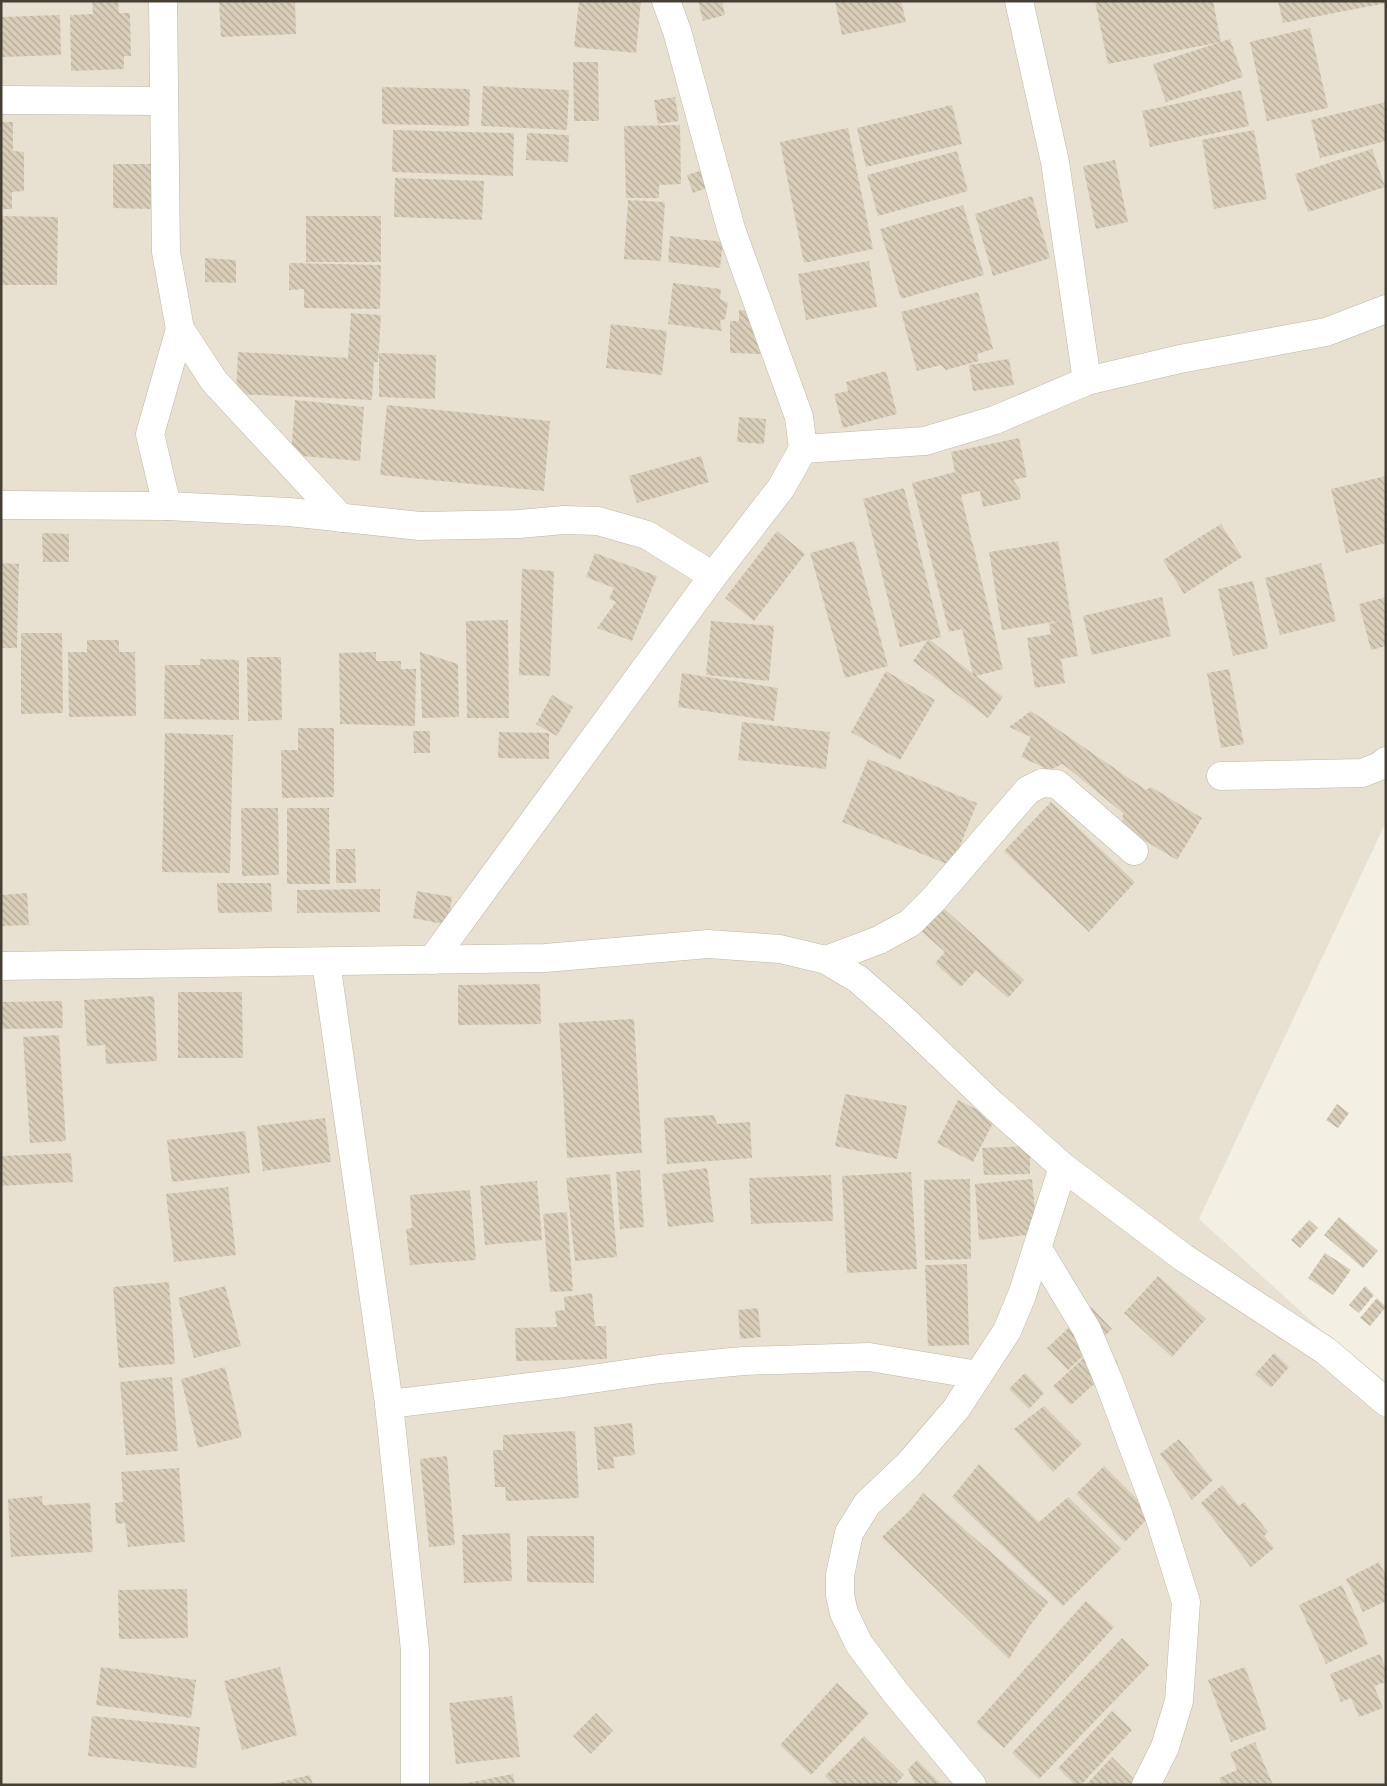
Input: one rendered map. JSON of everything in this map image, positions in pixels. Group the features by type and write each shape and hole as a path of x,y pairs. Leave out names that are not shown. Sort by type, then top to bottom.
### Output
{"street":[{"path":"163,1 166,252 180,330 214,381 342,518"},
{"path":"432,960 713,576 781,488 803,449 799,417 731,230 666,1"},
{"path":"1019,1 1055,162 1087,381"},
{"path":"1,100 164,101"},
{"path":"803,449 925,441 995,420 1087,381 1180,359 1326,332 1386,310"},
{"path":"167,506 150,434 180,330"},
{"path":"1,505 167,506 289,512 420,526 519,524 564,520 598,521 648,535 713,576"},
{"path":"1221,776 1362,773 1380,766 1386,761"},
{"path":"826,960 879,940 910,923 934,899 1028,790 1042,783 1057,784 1134,851"},
{"path":"1,966 546,958 708,944 780,949 826,960 858,979 900,1015 992,1104 1062,1168 1184,1258 1326,1351 1386,1402"},
{"path":"326,962 389,1404 414,1650 415,1785"},
{"path":"972,1785 895,1692 860,1644 844,1613 840,1594 840,1575 849,1533 867,1504 908,1465 956,1409 1007,1331 1038,1249 1062,1168"},
{"path":"1038,1249 1087,1330 1109,1382 1159,1516 1186,1602 1180,1701 1165,1747 1146,1785"},
{"path":"389,1404 564,1383 660,1369 743,1361 869,1357 978,1375"}],"shaded area":[{"path":"1,1 1386,1 1386,822 1199,1219 1386,1389 1386,1785 1,1785"}],"building":[{"path":"92,1 118,1 119,13 130,13 131,56 124,56 124,69 71,71 70,15 93,14"},
{"path":"219,1 295,1 296,34 221,37"},
{"path":"579,1 641,1 636,53 574,47"},
{"path":"698,1 722,1 725,15 703,21"},
{"path":"835,1 901,1 906,22 842,35"},
{"path":"1095,1 1213,1 1221,42 1108,64"},
{"path":"1278,1 1386,1 1386,3 1283,23"},
{"path":"60,15 61,55 1,57 1,17"},
{"path":"1310,28 1328,108 1267,121 1250,42"},
{"path":"1230,39 1243,77 1166,102 1153,64"},
{"path":"573,62 598,62 599,121 574,121"},
{"path":"483,86 569,90 567,130 481,126"},
{"path":"382,87 470,89 469,126 382,124"},
{"path":"1241,90 1249,126 1150,147 1142,111"},
{"path":"675,97 679,121 658,124 654,100"},
{"path":"1386,102 1386,141 1320,158 1311,120"},
{"path":"952,105 962,144 866,167 857,128"},
{"path":"1,122 13,122 13,151 24,152 24,191 12,192 12,209 1,209"},
{"path":"680,125 681,184 659,185 659,198 626,198 624,126"},
{"path":"848,128 873,249 804,263 780,142"},
{"path":"393,130 514,133 513,176 392,172"},
{"path":"1254,130 1267,199 1214,209 1202,140"},
{"path":"527,133 569,135 568,162 526,160"},
{"path":"1372,149 1385,187 1308,212 1295,174"},
{"path":"957,151 968,191 878,216 867,175"},
{"path":"1115,160 1128,222 1096,229 1083,166"},
{"path":"113,164 152,164 152,209 113,208"},
{"path":"712,167 718,184 693,193 687,175"},
{"path":"395,178 484,181 482,220 394,217"},
{"path":"1032,196 1050,258 993,276 975,214"},
{"path":"628,200 665,202 661,261 624,259"},
{"path":"963,205 984,275 901,299 880,229"},
{"path":"1,216 58,217 57,285 1,285"},
{"path":"306,216 381,216 381,262 306,262"},
{"path":"670,236 723,242 720,268 668,262"},
{"path":"205,258 236,260 236,283 205,282"},
{"path":"869,261 877,307 806,320 798,274"},
{"path":"289,263 381,265 380,309 304,308 304,289 289,290"},
{"path":"673,283 721,289 720,299 728,303 725,319 720,321 722,331 668,324"},
{"path":"978,292 993,349 977,354 979,361 946,370 941,365 917,371 901,312"},
{"path":"739,310 752,311 762,322 761,354 730,353 730,321 739,321"},
{"path":"351,313 381,315 378,362 374,362 372,400 236,394 238,352 348,358"},
{"path":"611,324 667,331 662,375 606,368"},
{"path":"379,353 436,355 435,399 379,397"},
{"path":"1009,359 1014,385 973,391 969,365"},
{"path":"886,371 897,414 843,428 834,394 848,391 846,382"},
{"path":"295,400 364,407 360,461 291,455"},
{"path":"387,405 550,421 544,491 380,475"},
{"path":"739,417 766,419 764,444 737,442"},
{"path":"1019,438 1027,477 1013,480 1019,488 1021,499 983,507 980,491 961,495 1003,669 976,676 1003,697 988,718 913,661 928,640 900,647 863,499 904,488 941,637 930,640 973,674 962,629 949,632 912,483 955,472 951,452"},
{"path":"701,456 709,482 637,503 629,476"},
{"path":"1386,476 1386,543 1346,553 1331,489"},
{"path":"1221,524 1242,557 1184,594 1163,560"},
{"path":"777,531 805,554 754,621 725,598"},
{"path":"42,533 69,534 69,562 43,562"},
{"path":"854,541 888,666 845,678 810,553"},
{"path":"1058,541 1078,656 1061,659 1065,683 1035,688 1027,638 1051,634 1049,624 1060,621 1002,630 989,552"},
{"path":"595,553 657,576 632,641 597,628 616,602 609,599 614,588 586,577"},
{"path":"1,563 19,564 17,648 1,648"},
{"path":"1321,563 1336,621 1280,635 1265,578"},
{"path":"522,569 554,571 550,676 519,675"},
{"path":"1253,581 1268,648 1233,656 1218,589"},
{"path":"1162,597 1171,636 1092,655 1083,616"},
{"path":"1386,597 1386,646 1371,650 1359,604"},
{"path":"508,620 509,718 467,718 466,621"},
{"path":"711,621 774,626 769,681 706,675"},
{"path":"21,633 62,633 63,713 21,714"},
{"path":"87,640 119,640 119,652 135,652 136,716 69,717 68,652 87,652"},
{"path":"376,652 376,661 401,661 401,669 416,669 415,726 340,724 339,653"},
{"path":"420,652 458,664 459,717 422,718"},
{"path":"247,657 281,657 282,720 248,721"},
{"path":"200,659 239,660 239,720 164,719 165,665 200,665"},
{"path":"1229,669 1244,744 1221,748 1207,673"},
{"path":"886,671 935,700 900,760 851,732"},
{"path":"682,673 778,688 774,721 678,707"},
{"path":"552,695 573,707 557,736 536,724"},
{"path":"1031,711 1146,790 1151,787 1202,818 1177,860 1122,827 1123,813 1063,764 1049,770 1021,757 1031,737 1009,727"},
{"path":"742,722 830,732 826,769 738,760"},
{"path":"298,728 334,728 334,797 282,798 281,750 298,750"},
{"path":"413,731 430,731 430,753 414,753"},
{"path":"499,732 549,733 549,759 498,758"},
{"path":"165,733 233,735 230,873 162,872"},
{"path":"868,759 977,803 952,866 842,822"},
{"path":"1051,802 1135,882 1089,932 1004,851"},
{"path":"241,808 278,808 279,875 242,876"},
{"path":"287,808 329,808 330,884 287,884"},
{"path":"336,849 355,849 356,883 336,883"},
{"path":"217,883 271,883 272,912 218,913"},
{"path":"380,889 380,912 297,913 297,890"},
{"path":"417,891 452,897 448,925 413,918"},
{"path":"27,893 29,925 1,926 1,895"},
{"path":"940,905 1024,980 1008,998 976,970 961,987 935,963 945,952 919,929"},
{"path":"540,984 541,1024 458,1025 458,985"},
{"path":"178,992 242,992 243,1058 178,1058"},
{"path":"154,996 157,1061 106,1064 105,1045 87,1046 84,1000"},
{"path":"62,1001 63,1028 1,1029 1,1002"},
{"path":"634,1019 642,1153 567,1158 559,1023"},
{"path":"59,1035 66,1141 30,1143 23,1037"},
{"path":"845,1094 907,1106 897,1159 835,1146"},
{"path":"958,1100 995,1119 973,1162 937,1143"},
{"path":"1337,1104 1349,1113 1338,1128 1326,1120"},
{"path":"714,1115 717,1124 750,1122 752,1158 667,1164 664,1118"},
{"path":"325,1118 331,1162 263,1171 257,1126"},
{"path":"245,1131 250,1173 172,1182 167,1140"},
{"path":"1030,1146 1030,1174 984,1175 982,1148"},
{"path":"71,1153 73,1182 1,1186 1,1156"},
{"path":"707,1168 714,1222 668,1227 662,1174"},
{"path":"640,1170 644,1227 620,1229 616,1172"},
{"path":"911,1172 917,1269 847,1273 842,1176"},
{"path":"610,1174 617,1257 575,1261 566,1178"},
{"path":"831,1175 833,1221 751,1224 749,1178"},
{"path":"970,1179 971,1259 925,1260 924,1180"},
{"path":"1032,1179 1037,1234 979,1240 975,1184"},
{"path":"537,1181 542,1240 485,1245 480,1186"},
{"path":"228,1187 236,1255 174,1262 166,1194"},
{"path":"470,1190 476,1260 410,1265 406,1229 412,1228 410,1195"},
{"path":"567,1212 573,1291 550,1292 543,1214"},
{"path":"1339,1217 1378,1251 1363,1268 1324,1235"},
{"path":"1309,1220 1318,1228 1300,1248 1291,1240"},
{"path":"1325,1253 1351,1270 1333,1295 1308,1278"},
{"path":"967,1264 969,1345 928,1346 925,1265"},
{"path":"1158,1276 1206,1319 1172,1357 1124,1313"},
{"path":"169,1282 175,1364 119,1368 113,1287"},
{"path":"225,1286 241,1346 194,1358 178,1298"},
{"path":"1365,1286 1374,1295 1359,1313 1349,1305"},
{"path":"592,1293 595,1326 606,1326 607,1359 516,1361 515,1328 557,1327 555,1311 565,1310 564,1297"},
{"path":"1377,1298 1386,1307 1370,1326 1360,1318"},
{"path":"1091,1307 1112,1329 1068,1370 1047,1348"},
{"path":"758,1308 761,1337 740,1339 738,1310"},
{"path":"1100,1343 1118,1362 1071,1405 1053,1386"},
{"path":"1274,1353 1289,1367 1271,1388 1255,1374"},
{"path":"225,1367 242,1437 198,1448 181,1379"},
{"path":"1025,1373 1044,1393 1029,1409 1009,1389"},
{"path":"172,1377 178,1451 126,1455 120,1382"},
{"path":"1044,1406 1082,1444 1053,1472 1014,1429"},
{"path":"632,1423 635,1455 613,1457 615,1468 598,1470 594,1427"},
{"path":"575,1431 579,1498 506,1501 505,1487 495,1487 493,1450 503,1450 503,1435"},
{"path":"1179,1439 1213,1480 1192,1500 1160,1454"},
{"path":"447,1456 455,1545 429,1547 420,1459"},
{"path":"979,1464 1039,1522 1068,1497 1121,1549 1063,1606 952,1497"},
{"path":"1104,1466 1152,1514 1125,1542 1076,1494"},
{"path":"179,1468 185,1542 128,1547 125,1523 116,1524 115,1503 123,1502 121,1472"},
{"path":"1222,1485 1239,1506 1244,1502 1268,1532 1264,1536 1274,1548 1251,1567 1201,1503"},
{"path":"923,1493 1048,1602 1029,1627 1009,1659 882,1537 911,1509"},
{"path":"42,1496 43,1505 90,1503 93,1552 11,1557 8,1499"},
{"path":"510,1533 512,1581 464,1583 462,1535"},
{"path":"527,1536 594,1536 594,1583 527,1582"},
{"path":"1379,1562 1386,1576 1386,1601 1363,1612 1346,1579"},
{"path":"1342,1585 1368,1644 1326,1664 1299,1605"},
{"path":"187,1589 188,1638 119,1639 118,1590"},
{"path":"1086,1601 1114,1627 1004,1748 976,1723"},
{"path":"1122,1638 1149,1665 1039,1779 1012,1753"},
{"path":"1380,1654 1386,1669 1386,1682 1374,1686 1383,1708 1359,1717 1351,1698 1341,1702 1330,1674"},
{"path":"101,1667 196,1680 191,1718 96,1705"},
{"path":"280,1667 297,1735 242,1750 224,1681"},
{"path":"1245,1667 1267,1729 1231,1742 1208,1680"},
{"path":"837,1683 869,1713 811,1775 780,1745"},
{"path":"512,1696 520,1757 456,1764 449,1703"},
{"path":"1112,1711 1132,1730 1081,1785 1075,1785 1058,1768"},
{"path":"596,1713 613,1731 591,1754 573,1736"},
{"path":"92,1716 200,1727 196,1768 88,1756"},
{"path":"864,1736 904,1775 895,1785 834,1785 825,1776"},
{"path":"1255,1742 1273,1785 1222,1785 1219,1778 1237,1770 1230,1753"},
{"path":"1112,1757 1140,1785 1086,1785"},
{"path":"917,1760 942,1785 914,1785 915,1783 908,1769"},
{"path":"513,1774 515,1785 462,1785 462,1784"},
{"path":"310,1775 313,1785 273,1785 273,1784"}]}
